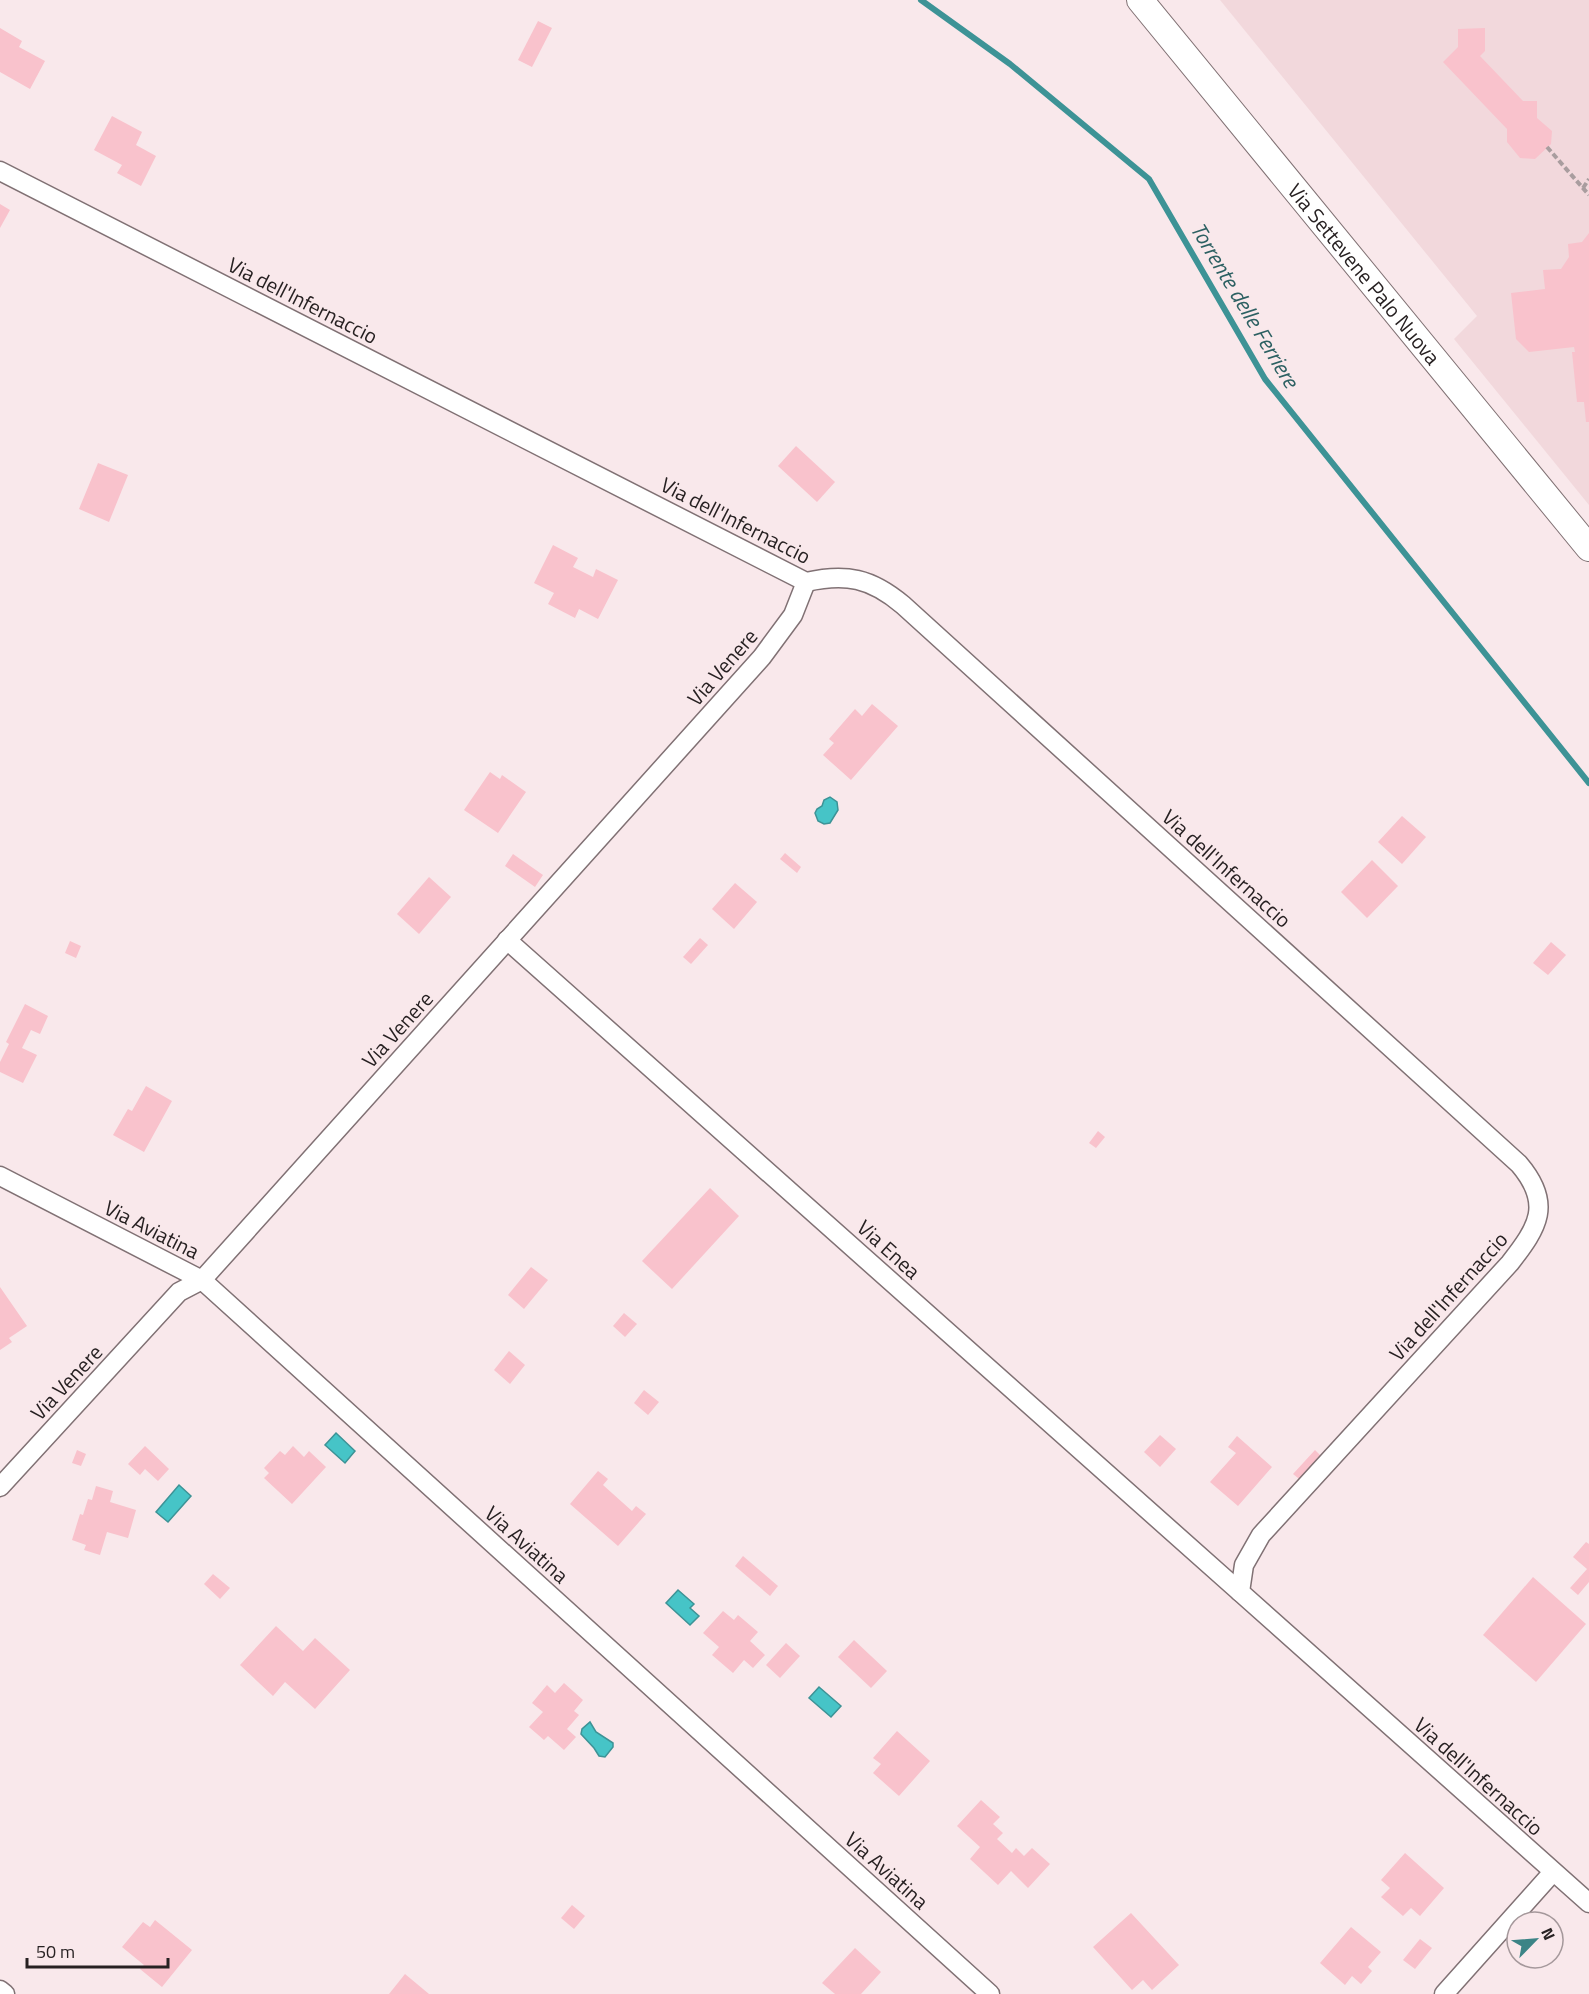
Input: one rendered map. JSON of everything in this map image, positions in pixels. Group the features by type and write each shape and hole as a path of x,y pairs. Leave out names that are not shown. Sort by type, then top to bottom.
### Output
{"main road":[{"name":"Via Settevene Palo Nuova","path":"1140,0 1589,548"}],"street":[{"name":"Via dell'Infernaccio","path":"0,171 806,582 832,577 850,577 873,585 896,600 1514,1158 1532,1183 1538,1203 1536,1226 1526,1243 1262,1535 1244,1565 1240,1592 1589,1904"},
{"name":"Via Venere","path":"0,1487 179,1292 202,1280 769,649 793,615 806,582"},
{"name":"Via Enea","path":"507,940 1240,1592"},
{"name":"Via Aviatina","path":"0,1176 202,1280 990,1994"},
{"path":"1444,1994 1553,1872"},
{"path":"0,1990 4,1994"}],"path":[{"path":"1547,147 1589,195"},
{"path":"1583,188 1589,179"}],"shaded area":[{"path":"1220,0 1589,0 1589,505 1454,339 1477,316"}],"water":[{"path":"830,797 837,802 838,810 830,823 824,824 818,821 815,813 824,800"},
{"path":"336,1433 355,1451 345,1463 325,1445"},
{"path":"179,1485 191,1496 168,1522 156,1512"},
{"path":"678,1590 694,1604 690,1608 699,1616 690,1625 666,1603"},
{"path":"819,1687 841,1706 831,1717 809,1698"},
{"path":"590,1722 596,1732 613,1743 613,1747 605,1757 599,1756 581,1734 582,1729"}],"building":[{"path":"538,21 552,28 532,67 518,60"},
{"path":"0,28 22,41 19,47 45,61 30,89 0,72"},
{"path":"1485,28 1485,51 1480,56 1523,101 1537,101 1537,118 1552,131 1551,144 1535,159 1520,158 1507,142 1507,129 1443,62 1458,47 1458,29"},
{"path":"112,116 142,132 136,145 156,156 141,186 117,173 122,165 94,150"},
{"path":"0,204 10,210 0,228"},
{"path":"1589,233 1589,422 1586,422 1584,402 1577,402 1572,352 1575,352 1574,347 1529,352 1516,339 1511,293 1545,289 1543,270 1561,269 1569,257 1568,244 1582,242"},
{"path":"796,446 835,482 817,502 778,466"},
{"path":"98,463 128,475 109,522 79,509"},
{"path":"553,545 578,558 573,567 593,577 596,569 618,580 598,619 579,609 575,618 548,604 554,593 534,583"},
{"path":"872,704 898,726 851,780 823,755 834,743 829,739 855,709 862,716"},
{"path":"490,772 500,779 502,775 526,792 498,833 464,810"},
{"path":"1402,816 1426,837 1402,864 1378,842"},
{"path":"785,853 801,867 797,873 780,859"},
{"path":"513,854 543,875 535,887 505,866"},
{"path":"1372,860 1398,886 1367,918 1341,892"},
{"path":"429,877 451,897 419,934 397,914"},
{"path":"735,883 757,902 734,929 712,909"},
{"path":"700,938 708,945 691,964 683,957"},
{"path":"70,941 81,946 76,958 65,953"},
{"path":"1551,942 1566,955 1548,975 1533,963"},
{"path":"25,1004 48,1016 40,1034 31,1030 22,1048 37,1055 23,1083 0,1072 0,1062 9,1044 6,1042"},
{"path":"146,1086 172,1101 144,1152 113,1135 128,1109 132,1111"},
{"path":"1098,1131 1105,1137 1096,1148 1089,1143"},
{"path":"710,1188 739,1216 672,1289 642,1261"},
{"path":"531,1267 548,1280 524,1309 508,1295"},
{"path":"0,1287 27,1326 9,1338 12,1342 0,1350"},
{"path":"624,1313 637,1324 625,1337 613,1326"},
{"path":"509,1351 525,1365 510,1384 494,1370"},
{"path":"644,1390 659,1402 648,1415 634,1403"},
{"path":"1160,1435 1176,1449 1160,1467 1144,1452"},
{"path":"1237,1436 1272,1467 1238,1506 1210,1482 1236,1453 1228,1447"},
{"path":"145,1446 169,1469 158,1481 145,1469 140,1475 128,1464"},
{"path":"293,1446 304,1457 309,1451 326,1467 292,1504 264,1478 269,1473 264,1468 280,1451 285,1455"},
{"path":"77,1450 86,1454 81,1466 72,1463"},
{"path":"1315,1450 1324,1459 1303,1482 1293,1474"},
{"path":"598,1471 608,1479 603,1485 632,1511 636,1506 646,1514 618,1546 570,1504"},
{"path":"96,1486 113,1491 110,1502 136,1510 128,1538 107,1532 100,1555 84,1550 86,1545 72,1540 80,1514 83,1515 88,1499 92,1500"},
{"path":"1586,1542 1589,1544 1589,1582 1578,1595 1570,1588 1587,1569 1573,1557"},
{"path":"743,1556 778,1586 770,1596 735,1566"},
{"path":"213,1574 230,1588 220,1599 204,1584"},
{"path":"1533,1577 1586,1624 1536,1682 1483,1635"},
{"path":"723,1611 734,1620 738,1615 758,1632 750,1641 765,1655 753,1668 744,1660 733,1673 712,1655 719,1647 703,1633"},
{"path":"276,1626 303,1651 315,1638 350,1670 315,1709 285,1682 273,1696 240,1665"},
{"path":"854,1640 887,1671 871,1688 838,1657"},
{"path":"786,1643 800,1656 780,1678 766,1665"},
{"path":"564,1683 583,1700 574,1711 579,1715 567,1729 576,1737 564,1750 548,1736 544,1740 529,1727 543,1712 532,1703 547,1685 555,1693"},
{"path":"897,1731 930,1761 899,1796 873,1773 881,1764 873,1758"},
{"path":"981,1800 1000,1817 993,1824 1003,1833 997,1839 1012,1853 1016,1848 1024,1856 1032,1848 1050,1864 1028,1888 1011,1871 998,1885 970,1859 980,1847 957,1826"},
{"path":"1405,1853 1444,1888 1420,1916 1411,1908 1403,1916 1381,1897 1390,1888 1381,1880"},
{"path":"572,1905 585,1916 574,1929 561,1918"},
{"path":"1131,1913 1179,1965 1152,1990 1143,1980 1132,1990 1093,1947"},
{"path":"155,1920 192,1950 162,1987 140,1969 144,1965 122,1947 143,1922 150,1927"},
{"path":"1351,1927 1381,1952 1368,1967 1372,1971 1361,1984 1352,1976 1345,1985 1320,1963"},
{"path":"1420,1939 1432,1948 1415,1969 1403,1960"},
{"path":"855,1948 881,1972 861,1994 835,1994 822,1983"},
{"path":"405,1974 429,1994 389,1994"}],"waterway":[{"name":"Torrente delle Ferriere","path":"921,0 1010,64 1149,179 1265,379 1589,783"}]}
